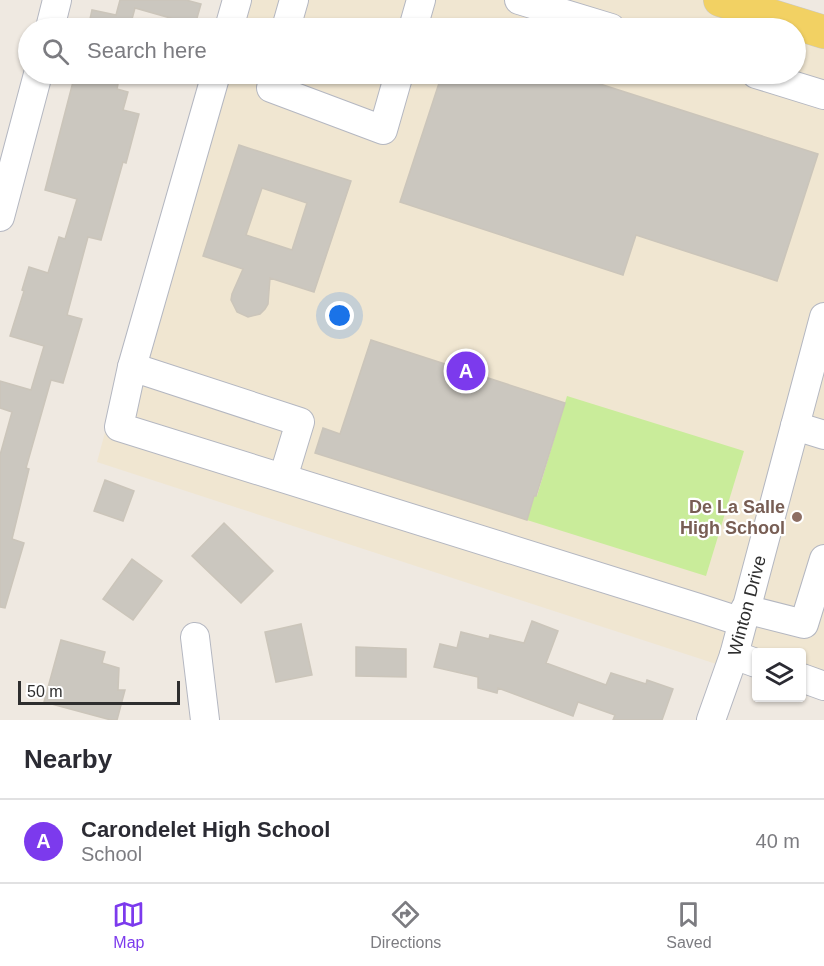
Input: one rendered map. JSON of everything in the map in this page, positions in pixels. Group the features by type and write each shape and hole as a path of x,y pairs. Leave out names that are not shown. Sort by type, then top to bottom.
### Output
{"main road":[{"path":"720,0 778,18"},
{"path":"806,26 824,32"}],"street":[{"path":"52,18 57,0"},
{"path":"232,18 237,0"},
{"path":"289,18 294,0"},
{"path":"415,18 421,0"},
{"path":"519,0 578,18"},
{"path":"0,217 35,84"},
{"path":"213,84 132,367 119,427 744,616 804,624 824,559"},
{"path":"272,84 271,88 383,130 396,84"},
{"path":"788,84 824,95"},
{"name":"Winton Drive","path":"711,720 745,659 744,616 824,317"},
{"path":"132,367 300,422 282,478"},
{"path":"795,426 824,435"},
{"path":"195,637 205,720"},
{"path":"806,680 824,686"}],"shaded area":[{"path":"222,0 720,0 778,18 218,18"},
{"path":"806,26 824,32 824,698 806,692 806,648 752,648 752,676 97,462 199,84 806,84"}],"green space":[{"path":"567,396 744,451 706,576 527,520 534,496 537,496"}],"building":[{"path":"120,0 186,0 201,4 197,18 170,18 135,8 132,18 90,18 92,10 116,15"},
{"path":"72,84 118,84 117,89 128,92 123,110 139,114 101,240 88,237 67,315 82,319 63,383 51,380 26,468 29,469 12,539 24,543 5,608 0,607 0,455 12,412 0,408 0,381 31,390 44,346 10,336 29,267 48,273 59,237 65,239 77,199 45,190"},
{"path":"439,84 600,84 818,154 777,281 636,235 623,275 400,202"},
{"path":"239,145 351,181 314,292 270,278 268,304 260,314 248,317 237,312 231,300 243,269 203,256","holes":["262,188 307,203 292,250 246,235"]},
{"path":"371,340 565,403 527,520 315,453 323,428 340,434"},
{"path":"105,480 134,491 123,521 94,511"},
{"path":"224,523 273,571 241,603 192,556"},
{"path":"132,559 162,581 133,620 103,599"},
{"path":"532,621 558,631 546,663 606,685 611,673 646,684 647,680 673,689 662,720 613,720 615,715 578,702 573,716 498,688 497,693 478,688 478,677 434,667 440,644 457,648 461,632 489,639 490,635 524,643"},
{"path":"301,624 312,675 276,682 265,632"},
{"path":"61,640 105,652 102,663 119,668 118,690 125,690 117,720 44,702"},
{"path":"356,647 406,649 406,677 356,676"}],"place":[{"name":"Carondelet High School","path":"466,371"},
{"name":"De La Salle High School","path":"797,517"}]}
